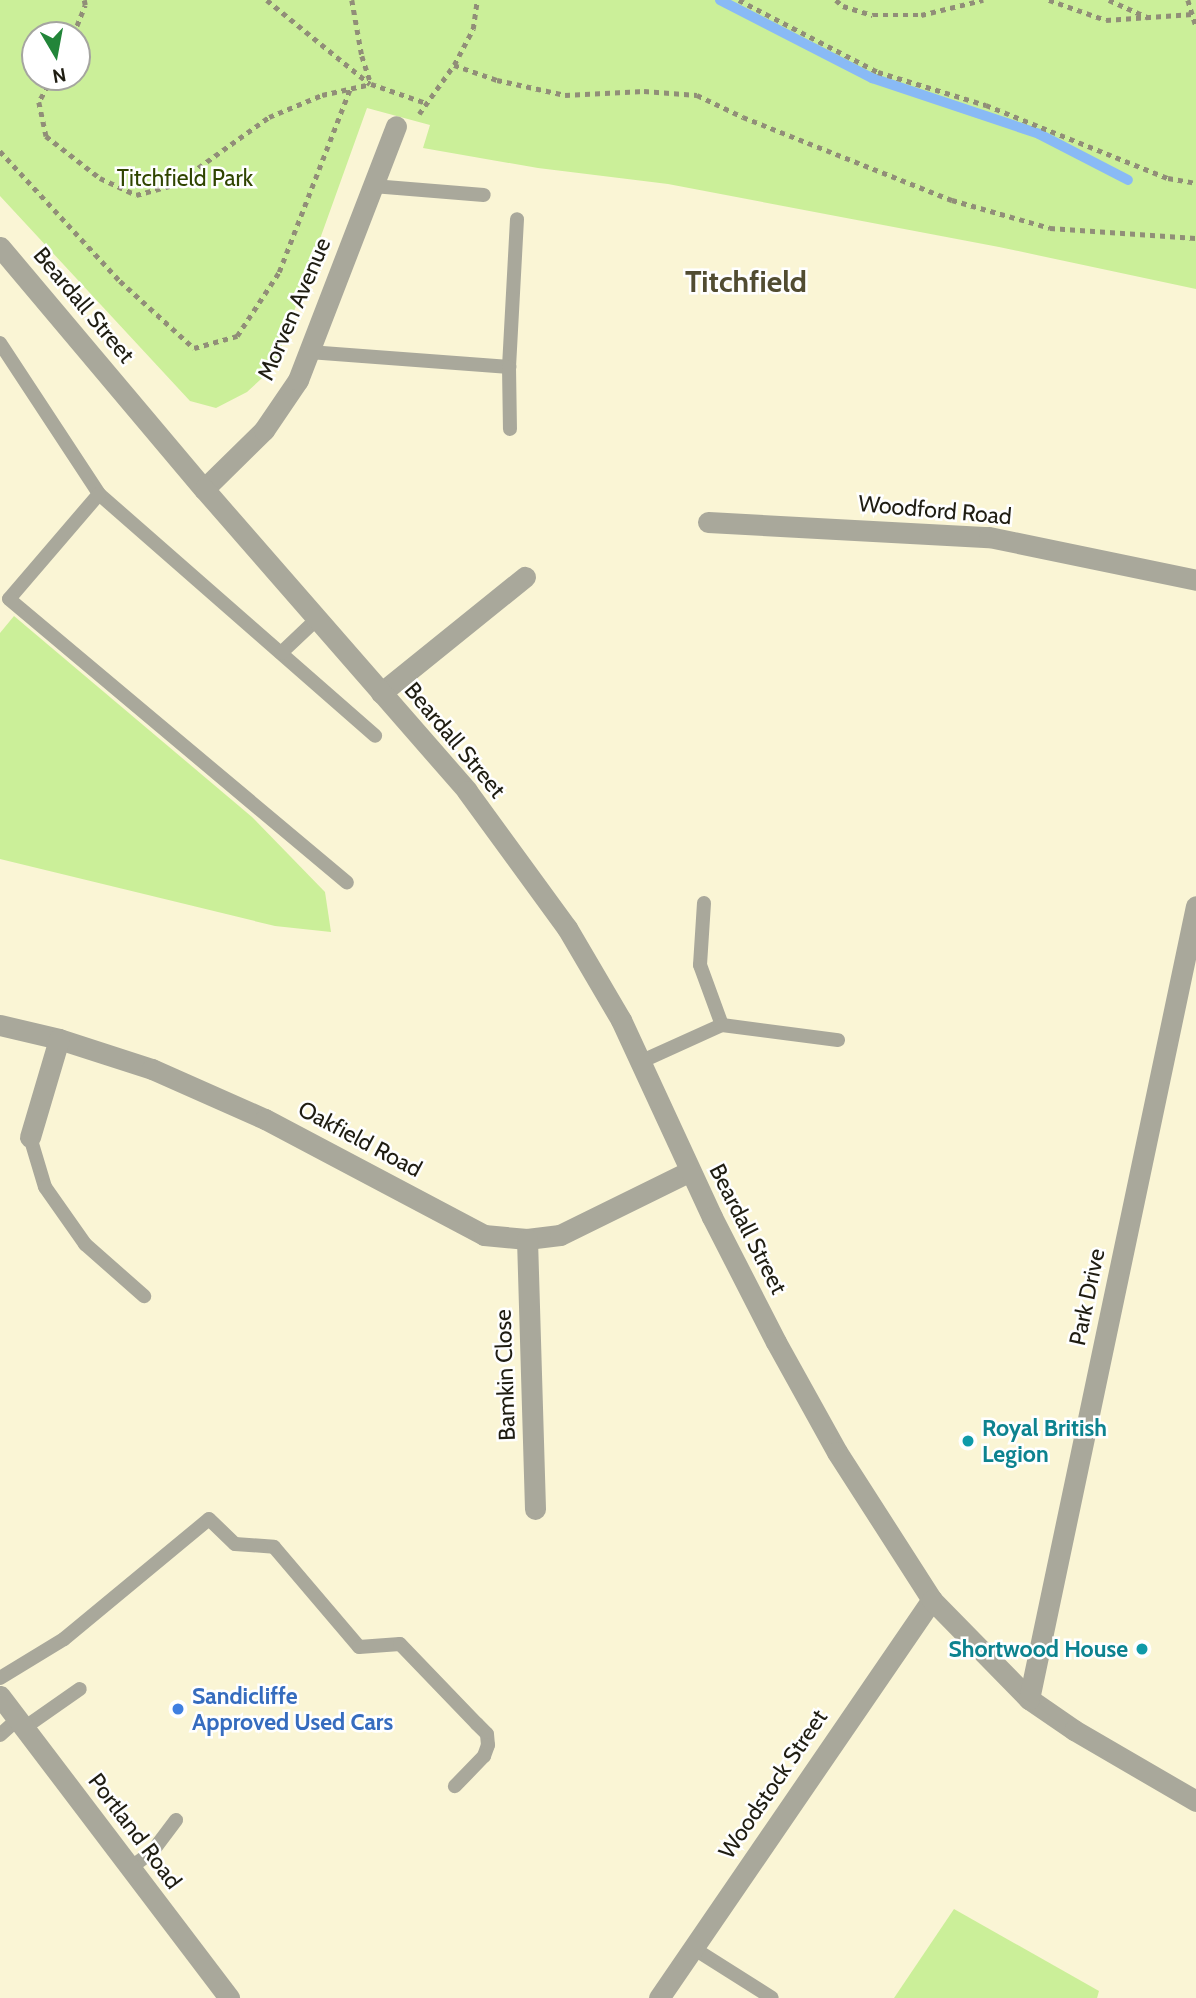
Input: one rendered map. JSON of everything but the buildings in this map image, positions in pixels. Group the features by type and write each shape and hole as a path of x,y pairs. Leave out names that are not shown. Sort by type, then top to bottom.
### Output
{"street":[{"name":"Morven Avenue","path":"204,489 264,430 298,380 396,126"},
{"name":"Beardall Street","path":"1,249 204,489 467,791 567,928 621,1020 690,1171 770,1331 836,1452 932,1600 1029,1699 1074,1730 1196,1801"},
{"name":"Woodford Road","path":"708,522 989,537 1196,580"},
{"path":"381,693 525,577"},
{"name":"Park Drive","path":"1029,1699 1196,906"},
{"name":"Oakfield Road","path":"0,1025 59,1039 152,1069 265,1119 484,1235 527,1239 560,1235 690,1171"},
{"path":"30,1137 59,1039"},
{"name":"Bamkin Close","path":"527,1239 535,1509"},
{"name":"Woodstock Street","path":"659,1998 932,1600"},
{"name":"Portland Road","path":"0,1696 227,1998"}],"lane":[{"path":"373,186 484,195"},
{"path":"510,429 509,367 517,219"},
{"path":"0,342 99,494 375,736"},
{"path":"309,352 509,367"},
{"path":"99,494 4,596 347,883"},
{"path":"281,653 317,619"},
{"path":"704,903 700,965 722,1024"},
{"path":"640,1062 722,1024 838,1040"},
{"path":"30,1137 45,1187 85,1244 144,1296"},
{"path":"0,1678 64,1639 209,1519 235,1544 274,1547 359,1647 400,1644 487,1734 488,1745 484,1756 455,1786"},
{"path":"0,1735 80,1689"},
{"path":"130,1868 152,1852 176,1819"},
{"path":"693,1948 772,1998"}],"path":[{"path":"79,21 85,5 84,0"},
{"path":"267,0 371,84 426,103"},
{"path":"352,0 362,56 371,84"},
{"path":"396,126 416,121 454,65 473,29 477,0"},
{"path":"739,0 878,72 986,105 1168,178 1196,183"},
{"path":"836,0 843,6 873,15 921,15 983,0"},
{"path":"1049,0 1106,20 1193,14"},
{"path":"1109,0 1148,18"},
{"path":"1188,0 1196,26"},
{"path":"454,65 497,80 565,95 644,91 696,95 743,117 951,200 1050,228 1196,238"},
{"path":"45,91 39,102 46,136 100,178 136,195 174,185 269,117 322,94 371,84"},
{"path":"0,151 120,281 194,348 237,336 279,272 350,89"}],"green space":[{"name":"Titchfield Park","path":"0,0 1196,0 1196,289 999,247 668,184 538,168 423,148 430,125 367,108 274,367 247,392 216,408 190,401 0,196"},
{"path":"14,616 252,817 325,892 331,932 275,926 0,859 0,633"},
{"path":"954,1909 1099,1991 1097,1998 894,1998"}],"waterway":[{"path":"720,0 872,78 1039,134 1128,180"}],"place":[{"name":"Royal British Legion","path":"968,1441"},
{"name":"Shortwood House","path":"1142,1649"},
{"name":"Sandicliffe Approved Used Cars","path":"178,1709"}],"district":[{"name":"Titchfield","path":"746,282"}]}
